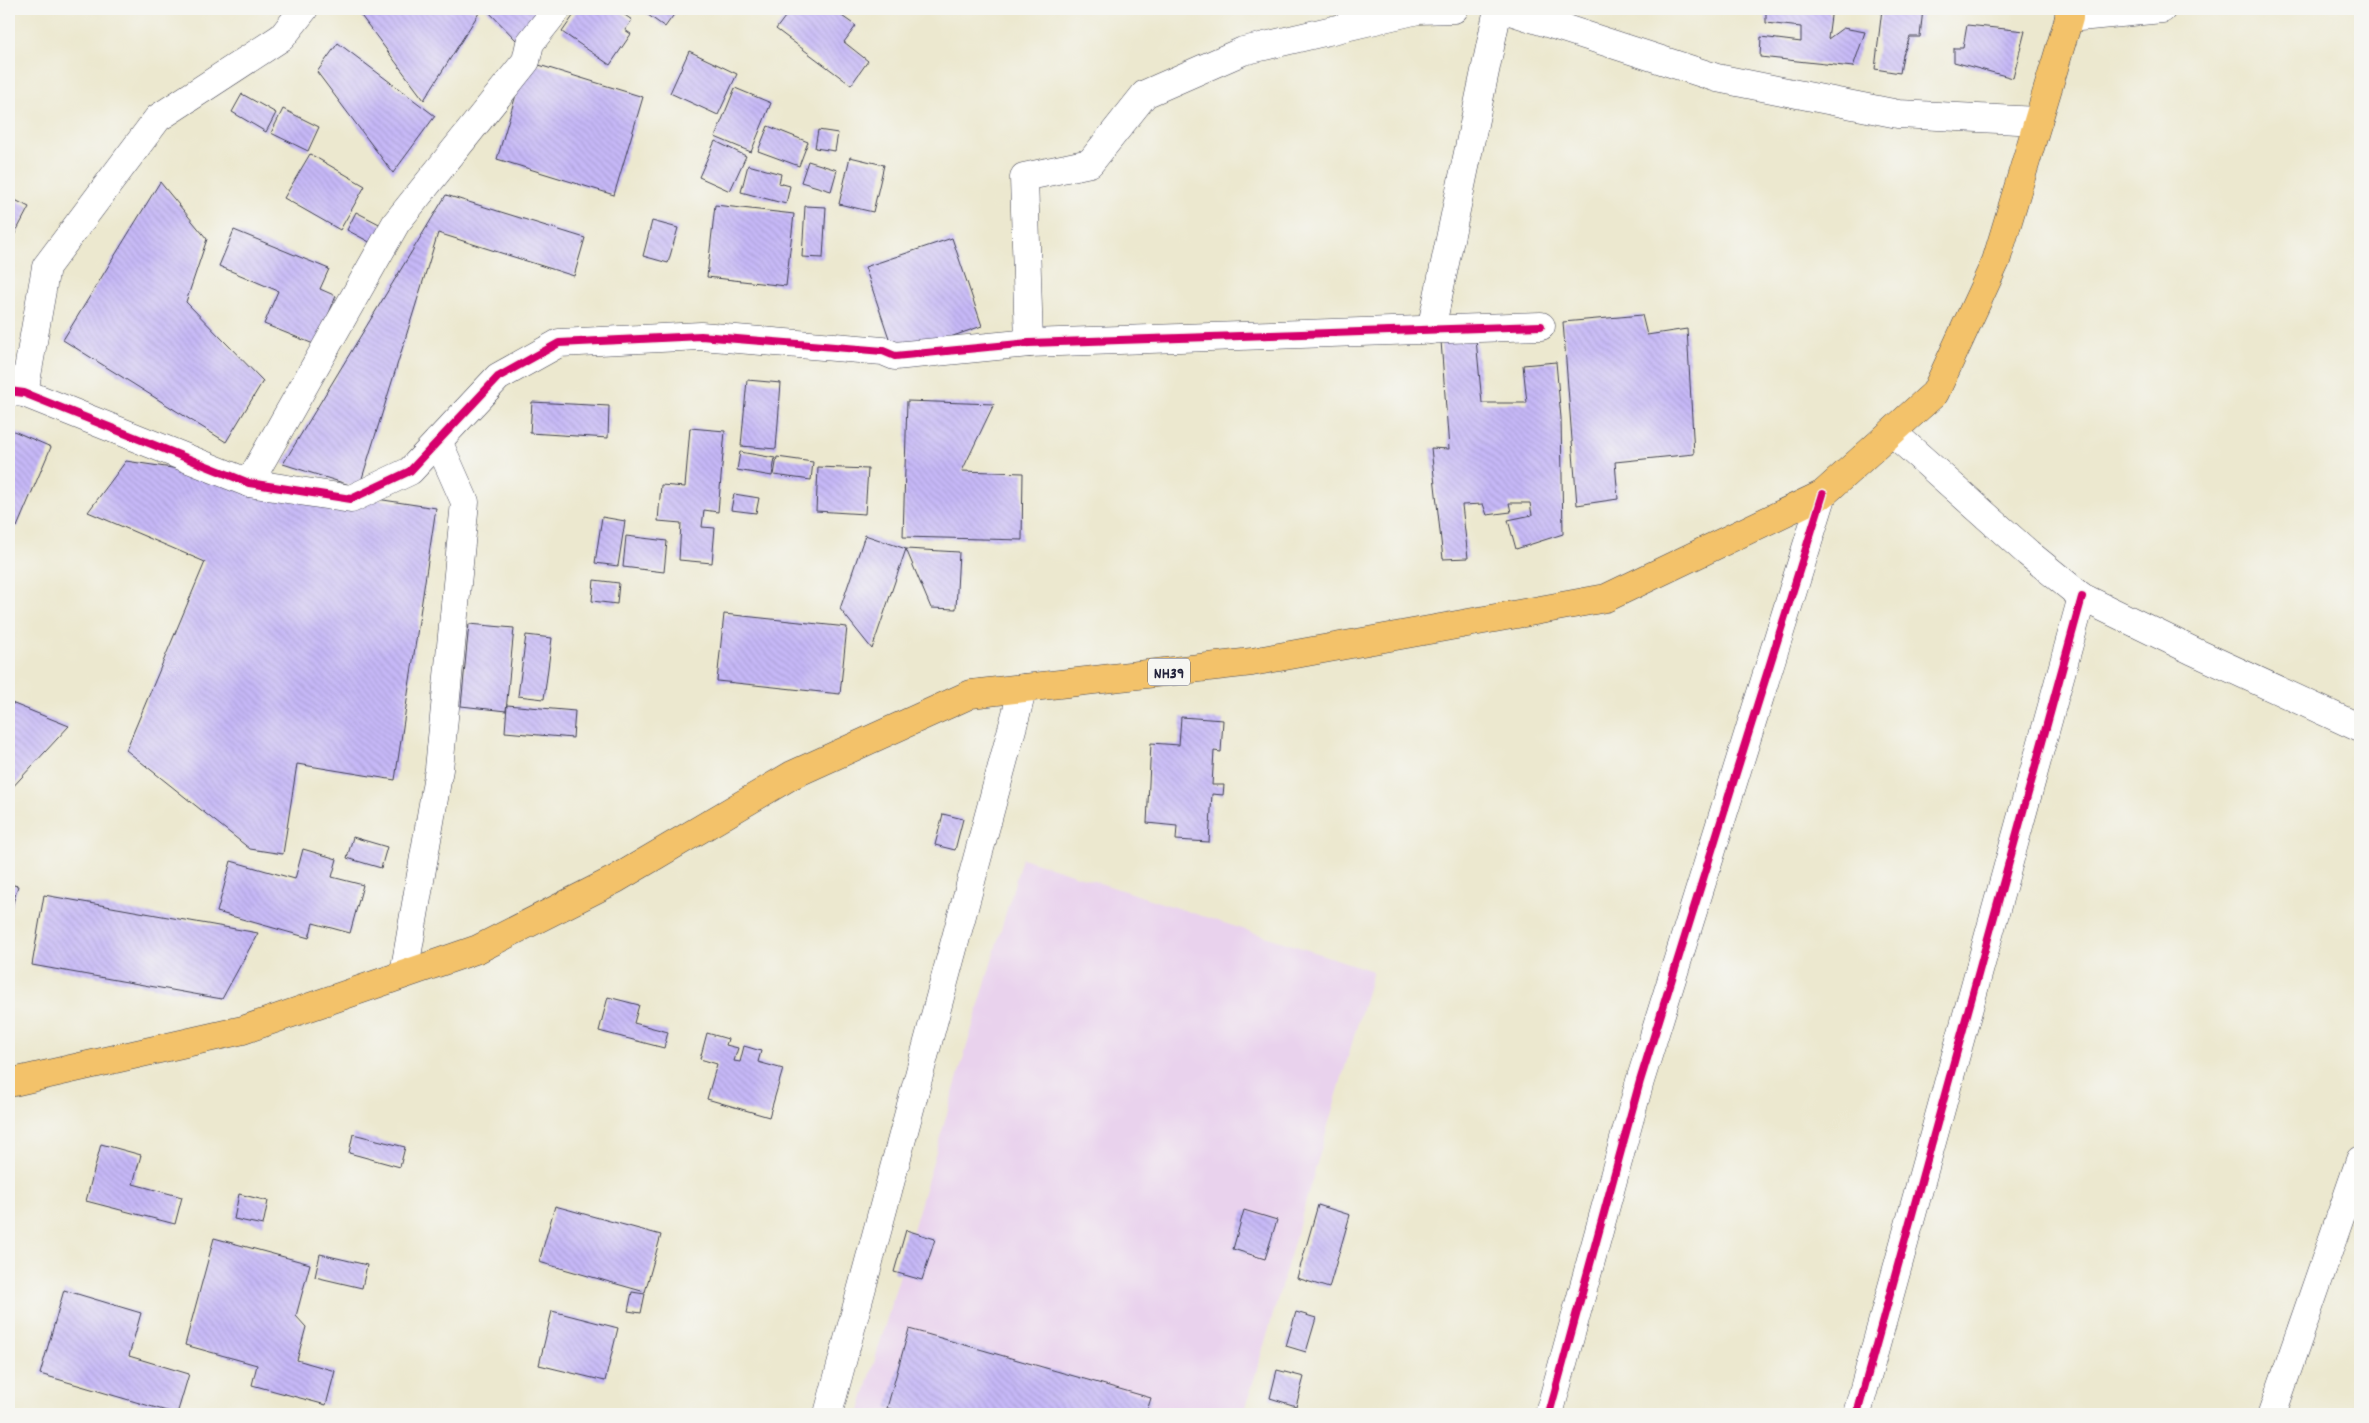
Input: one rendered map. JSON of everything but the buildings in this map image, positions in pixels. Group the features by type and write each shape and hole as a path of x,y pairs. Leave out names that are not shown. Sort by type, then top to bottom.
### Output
{"main road":[{"name":"NH39","path":"9,1083 243,1030 478,949 616,879 792,775 971,694 1252,662 1606,598 1823,494 1935,394 1996,261 2069,13"}],"street":[{"path":"304,9 282,38 158,118 46,267 16,392 249,483 351,499 410,471 498,377 559,343 701,336 883,351 895,356 1029,343 1541,326"},
{"path":"249,483 396,223 526,61 530,43 556,9"},
{"path":"1029,343 1024,177 1090,163 1145,94 1243,51 1418,10 1454,9"},
{"path":"1431,330 1498,9"},
{"path":"1504,9 1726,80 1898,114 2038,121"},
{"path":"2069,13 2162,9"},
{"path":"1892,432 2028,553 2082,598 2360,728"},
{"path":"404,974 439,769 465,502 438,441"},
{"path":"1549,1414 1640,1082 1823,494"},
{"path":"1857,1414 2082,598"},
{"path":"828,1414 1022,688"},
{"path":"2272,1414 2360,1160"}],"shaded area":[{"path":"1022,858 1373,971 1244,1414 859,1414"}],"cycle path":[{"path":"9,391 24,393 249,483 351,499 410,471 498,377 559,343 701,336 883,351 895,356 1029,343 1541,326"},
{"path":"1549,1414 1640,1081 1823,494"},
{"path":"1857,1414 2082,597"}]}
